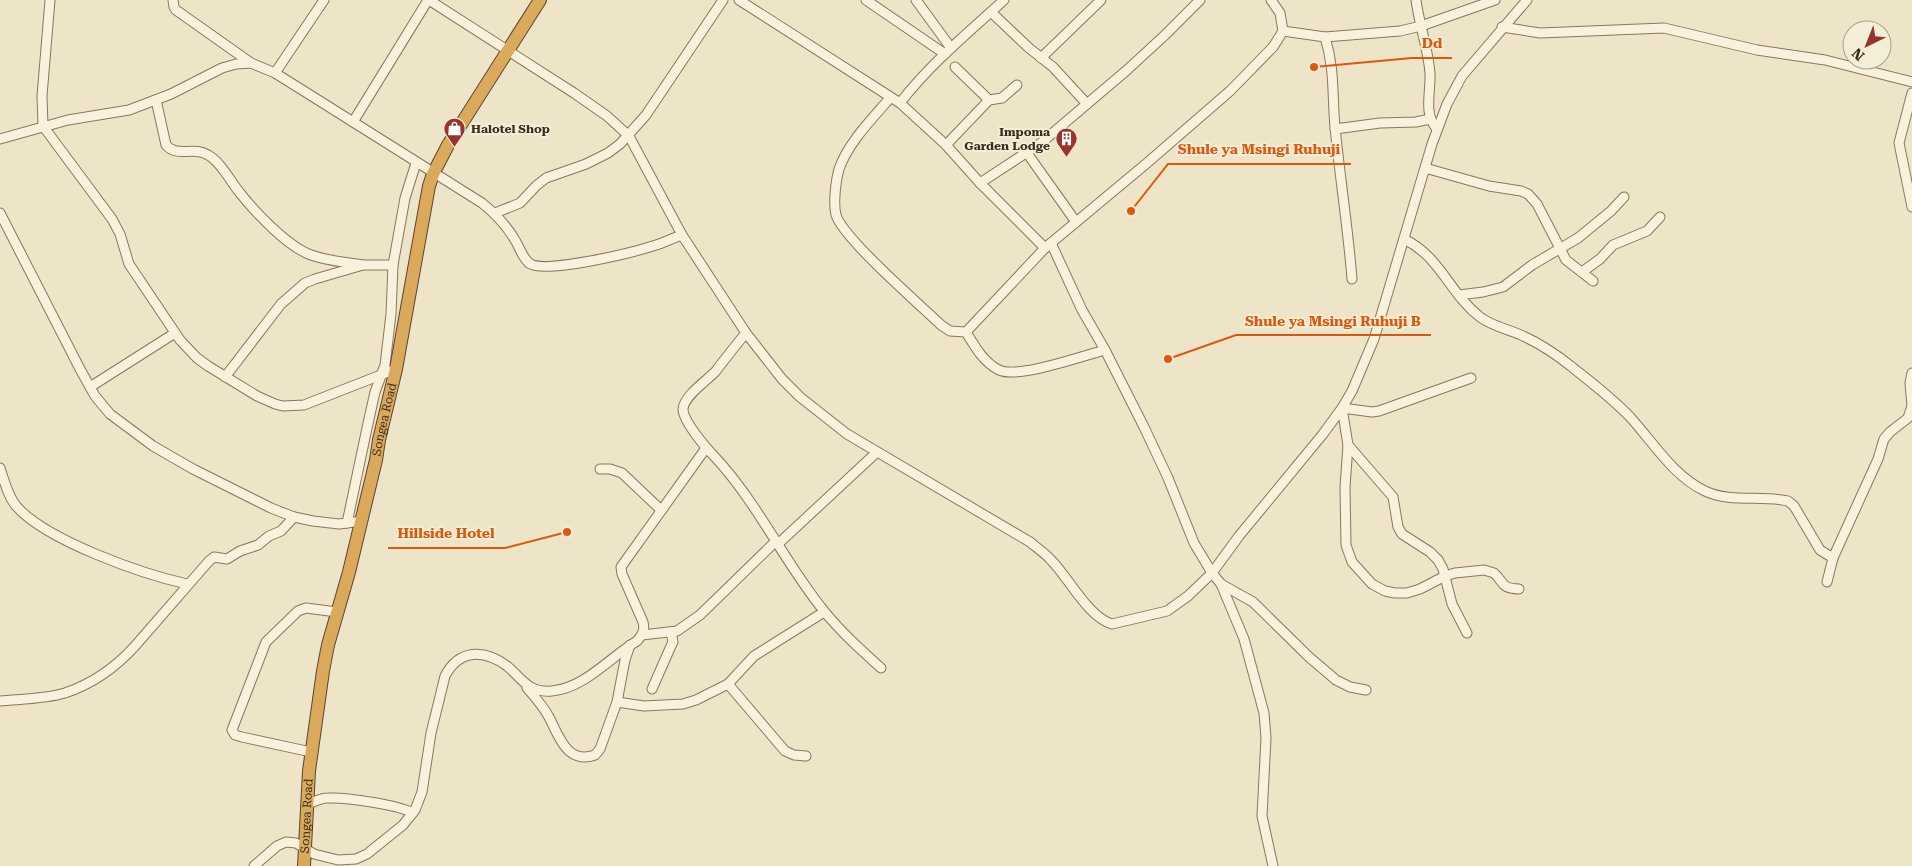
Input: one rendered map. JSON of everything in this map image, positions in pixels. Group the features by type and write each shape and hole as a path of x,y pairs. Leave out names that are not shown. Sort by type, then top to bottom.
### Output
{"highway":[{"name":"Songea Road","path":"304,866 306,805 311,752 323,672 362,521 396,370 425,202 433,174 448,145 540,0"}],"street":[{"path":"50,0 42,96 43,126 112,219 120,234 129,264 175,333 197,358 265,400 274,404 293,407 312,403 396,370"},
{"path":"173,0 176,10 251,63 275,73 495,213 530,264 540,267 621,255 656,245 682,234"},
{"path":"275,73 324,0"},
{"path":"353,122 428,0 583,99 607,116 629,136 682,234 746,333 782,379 800,397 847,434 1030,542 1050,559 1094,613 1104,621 1112,624 1166,611 1188,596 1212,573 1239,536 1342,408 1352,391 1374,339 1437,129 1447,104 1462,76 1527,0"},
{"path":"495,213 520,203 546,178 594,161 608,153 629,136 660,95 723,0"},
{"path":"738,0 900,103 946,145 980,183 1048,246 1105,350 1156,450 1194,543 1221,584 1244,640 1264,713 1266,738 1262,816 1273,866"},
{"path":"866,0 948,51"},
{"path":"916,0 948,51"},
{"path":"900,103 921,78 948,51 1004,0"},
{"path":"1041,58 1101,0"},
{"path":"980,183 1027,153 1087,104 1165,35 1200,0"},
{"path":"890,98 849,150 840,168 836,183 836,214 841,225 854,241 941,325 950,331 966,332 1048,246 1230,91 1273,47 1283,31 1280,13 1271,0"},
{"path":"1416,0 1430,72 1430,119 1437,129"},
{"path":"1283,31 1325,37 1400,31 1422,26 1495,0"},
{"path":"991,12 1041,58 1054,67 1087,104"},
{"path":"1502,28 1540,33 1664,28 1757,50 1825,60 1912,82"},
{"path":"1325,37 1333,68 1335,129 1349,234 1352,279"},
{"path":"0,139 68,120 129,110 156,100 222,68 236,64 251,63"},
{"path":"955,67 989,100"},
{"path":"946,145 989,100 1002,98 1017,85"},
{"path":"1912,93 1899,143 1912,207"},
{"path":"156,100 166,145 171,150 178,152 188,150 208,155 219,165 244,198 300,251 326,259 363,265 393,265"},
{"path":"1335,129 1380,123 1416,122 1430,119"},
{"path":"1027,153 1076,222"},
{"path":"1901,158 1912,164"},
{"path":"347,523 375,392 382,375 389,331 393,265 405,198 416,162"},
{"path":"1425,168 1489,186 1521,191 1528,194 1537,204 1566,260 1594,281"},
{"path":"1459,295 1503,287 1532,265 1561,249 1595,224 1624,197"},
{"path":"0,213 90,387 110,414 153,446 271,508 294,517 313,521 347,523 362,521"},
{"path":"1582,272 1600,259 1613,246 1646,231 1660,217"},
{"path":"1404,238 1426,252 1459,295 1480,317 1523,336 1571,366 1619,407 1673,468 1697,487 1706,492 1724,496 1788,501 1794,506 1820,550 1833,558"},
{"path":"225,377 270,317 292,294 305,284 316,279 363,265"},
{"path":"966,332 987,361 998,370 1010,373 1105,350"},
{"path":"90,387 175,333"},
{"path":"746,333 714,372 693,392 683,409 685,417 706,448 748,497 824,612 854,644 881,668"},
{"path":"1828,582 1833,558 1878,458 1884,439 1908,418 1912,406 1910,383 1912,373"},
{"path":"1342,408 1378,411 1470,378"},
{"path":"1342,408 1348,445 1345,487 1346,545 1352,562 1372,584 1385,591 1395,593 1407,592 1420,589 1445,576 1466,570 1489,571 1497,576 1502,585 1519,589"},
{"path":"1348,445 1393,497 1398,527 1402,534 1430,552 1438,560 1445,576 1452,604 1467,633"},
{"path":"523,684 535,689 551,691 568,687 589,676 642,635 644,629 643,622 621,568 706,448"},
{"path":"642,635 677,631 700,615 777,542 877,452"},
{"path":"0,468 15,505 36,524 64,539 112,560 167,580 187,584"},
{"path":"600,469 610,469 622,473 661,510"},
{"path":"0,701 64,693 84,685 108,671 125,657 187,584 212,558 227,559 245,549 258,546 269,536 281,531 294,517"},
{"path":"1221,584 1253,602 1309,657 1336,680 1350,687 1366,690"},
{"path":"311,752 242,737 235,735 232,730 266,642 298,611 306,608 337,612"},
{"path":"617,702 644,706 682,704 696,700 728,684 754,656 824,612"},
{"path":"652,689 673,642 671,632"},
{"path":"254,866 276,846 286,842 296,843 314,854 338,860 356,858 367,854 403,825 419,803 424,786 431,733 441,688 449,668 466,655 489,657 506,666 538,700 560,742 568,751 581,757 595,755 600,750 617,702 625,660 630,645"},
{"path":"728,684 785,750 794,755 806,756"},
{"path":"306,805 324,798 337,798 398,807 413,813"}],"place":[{"name":"Dd","path":"1314,67"},
{"name":"Halotel Shop","path":"455,148"},
{"name":"Impoma Garden Lodge","path":"1066,158"},
{"name":"Shule ya Msingi Ruhuji","path":"1131,211"},
{"name":"Shule ya Msingi Ruhuji B","path":"1168,359"},
{"name":"Hillside Hotel","path":"567,532"}]}
